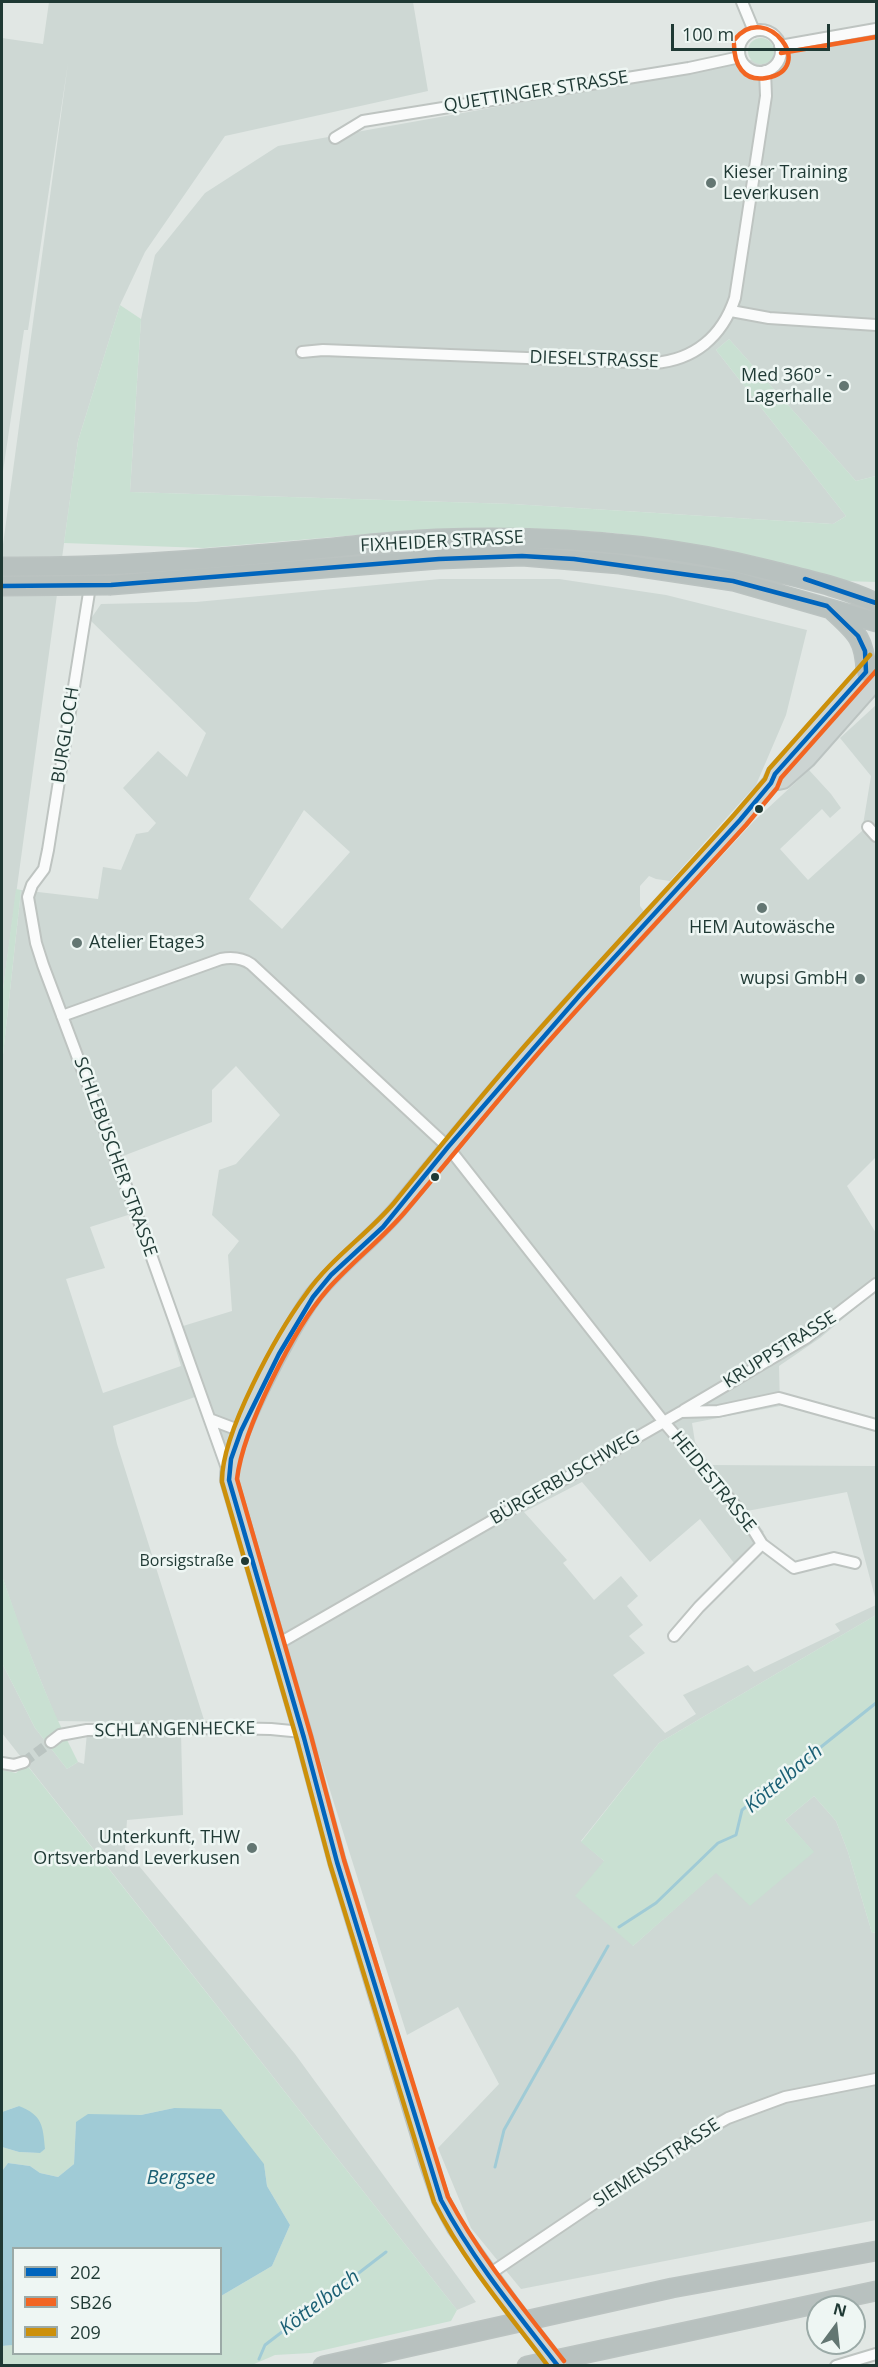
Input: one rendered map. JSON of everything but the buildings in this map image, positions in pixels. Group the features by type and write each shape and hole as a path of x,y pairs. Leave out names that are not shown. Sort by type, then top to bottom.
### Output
{"highway":[{"name":"FIXHEIDER STRASSE","path":"2,567 129,566 434,539 528,538 611,543 746,564 872,600"},
{"name":"FIXHEIDER STRASSE","path":"2,586 111,585 439,559 522,556 574,559 733,581 827,606 876,622"},
{"path":"827,606 858,636 865,651 871,676"},
{"path":"323,2366 672,2288 876,2251"},
{"path":"526,2366 876,2291"}],"main road":[{"path":"228,1471 241,1431 279,1354 313,1297 332,1275 382,1227 580,995 740,820 771,783 775,774 871,676"},
{"name":"SCHLEBUSCHER STRASSE","path":"228,1471 337,1862 441,2199 456,2228 488,2275 558,2366"}],"street":[{"path":"742,2 754,31"},
{"path":"780,46 876,29"},
{"path":"754,31 774,35 780,46 778,62 765,71 753,70 743,63 740,57 744,38 754,31"},
{"name":"QUETTINGER STRASSE","path":"335,138 363,121 689,68 740,57"},
{"name":"DIESELSTRASSE","path":"302,352 323,350 668,362 683,358 705,345 720,328 735,298 766,96 765,71"},
{"path":"730,311 769,318 876,325"},
{"name":"BURGLOCH","path":"29,892 44,869 48,850 92,574"},
{"path":"868,827 876,836"},
{"name":"SCHLEBUSCHER STRASSE","path":"29,892 36,943 135,1210 204,1406 212,1420 228,1471"},
{"name":"HEIDESTRASSE","path":"62,1016 221,959 234,958 251,964 448,1147 663,1421 746,1518 762,1544 794,1568 834,1558 855,1563"},
{"name":"KRUPPSTRASSE","path":"681,1412 806,1338 876,1284"},
{"name":"BÜRGERBUSCHWEG","path":"276,1645 681,1412 718,1411 778,1398 876,1425"},
{"path":"212,1420 241,1431"},
{"name":"HEIDESTRASSE","path":"675,1636 699,1607 762,1544"},
{"name":"SCHLANGENHECKE","path":"51,1742 60,1735 87,1730 222,1728 302,1732"},
{"path":"2,1763 14,1765 24,1762"},
{"name":"SIEMENSSTRASSE","path":"488,2275 682,2144 728,2118 785,2097 876,2079"},
{"path":"836,2366 876,2354"}],"shaded area":[{"path":"49,2 413,2 428,91 225,136 145,252 120,305 78,441 2,997 2,552 68,63 28,330 24,330 2,478 2,38 43,44"},
{"path":"876,35 876,476 856,481 729,339 716,350 846,516 833,524 512,504 130,492 141,319 155,255 205,193 278,146 647,80"},
{"path":"440,579 559,579 666,595 807,630 786,715 756,785 670,881 649,876 640,886 640,906 656,927 754,821 809,770 841,808 830,818 822,809 780,849 808,880 862,831 871,776 840,738 876,705 876,1157 847,1186 876,1233 876,1291 820,1338 779,1366 780,1406 692,1423 695,1442 710,1465 875,1466 876,1460 876,1601 847,1492 747,1511 764,1532 734,1563 700,1519 650,1562 582,1482 524,1512 567,1560 563,1563 594,1600 621,1576 638,1596 627,1606 643,1625 629,1636 645,1653 613,1675 665,1733 696,1714 683,1695 748,1665 754,1672 840,1631 835,1624 876,1605 876,1615 659,1743 581,1841 604,1861 633,1946 716,1872 813,1852 785,1820 814,1796 836,1821 848,1852 872,1933 876,1932 876,2220 521,2289 471,2228 438,2148 499,2084 458,2007 407,2035 287,1654 195,1397 113,1426 205,1723 57,1721 20,1629 2,1576 2,1064 21,890 98,899 103,867 121,870 136,834 148,832 156,823 123,788 158,751 187,777 206,733 90,620 101,604 196,602","holes":["304,810 350,852 282,929 249,899","236,1066 280,1115 236,1164 219,1170 212,1215 239,1241 228,1255 232,1311 170,1330 181,1366 103,1393 66,1279 105,1268 90,1227 142,1213 123,1156 212,1122 212,1090"]},
{"path":"2,1663 35,1728 67,1769 78,1762 84,1764 87,1733 181,1732 183,1815 127,1820 125,1849 295,2054 476,2302 457,2310 2,1733"}],"green space":[{"path":"761,38 770,42 774,51 770,60 761,64 752,60 748,51 752,42"},
{"path":"120,305 141,319 130,492 512,504 833,524 846,516 716,350 729,339 856,481 876,476 876,582 844,581 727,550 614,533 552,529 490,528 405,531 204,548 64,543 78,441"},
{"path":"16,889 21,890 2,1064 2,997"},
{"path":"2,1576 46,1693 78,1762 67,1769 35,1728 2,1663"},
{"path":"876,1615 876,1932 872,1933 848,1852 836,1821 814,1796 785,1820 814,1852 750,1906 716,1873 633,1946 575,1896 604,1861 581,1842 659,1743"},
{"path":"26,1764 457,2310 451,2321 311,2353 275,2355 252,2365 2,2365 2,2346 12,2345 12,2355 222,2355 222,2295 272,2266 290,2225 267,2186 264,2164 174,2108 141,2115 76,2122 74,2164 58,2177 40,2173 30,2166 8,2163 2,2171 2,2147 19,2152 39,2153 45,2149 19,2106 2,2112 2,1770 16,1773"}],"water":[{"path":"19,2106 27,2109 40,2122 45,2149 40,2153 19,2152 2,2147 2,2112"},
{"name":"Bergsee","path":"174,2108 221,2109 264,2164 267,2186 290,2225 272,2266 222,2295 222,2247 12,2247 12,2345 2,2346 2,2171 8,2163 30,2166 40,2173 58,2177 74,2164 76,2122 88,2114 141,2115"}],"waterway":[{"name":"Köttelbach","path":"619,1927 656,1903 718,1843 736,1835 742,1810 876,1703"},
{"name":"Köttelbach","path":"495,2167 504,2130 608,1946"},
{"name":"Köttelbach","path":"259,2359 265,2345 386,2252"}],"tunnel":[{"path":"24,1762 51,1742"}],"transit line":[{"name":"SB26","path":"734,44 738,65 751,77 766,78 781,72 788,63 788,51 782,40 772,32 760,27 747,29 735,39"},
{"name":"SB26","path":"781,53 876,37"},
{"name":"202","path":"2,586 111,585 439,559 522,556 574,559 733,581 827,606 858,636 865,651 866,672 775,774 771,783 740,820 580,995 448,1147 383,1227 331,1275 313,1297 279,1354 241,1431 231,1459 229,1480 304,1738 337,1862 441,2200 481,2265 558,2366"},
{"name":"202","path":"805,579 876,603"},
{"name":"209","path":"548,2366 473,2266 434,2202 330,1864 297,1740 222,1482 224,1462 240,1412 266,1358 294,1311 316,1281 394,1203 513,1060 734,815 765,779 769,769 870,655"},
{"name":"SB26","path":"564,2361 488,2261 448,2197 344,1860 237,1479 241,1458 259,1407 300,1328 328,1289 405,1212 542,1049 746,825 777,788 781,778 876,671"}],"place":[{"name":"Kieser Training Leverkusen","path":"711,183"},
{"name":"Med 360° - Lagerhalle","path":"844,386"},
{"name":"HEM Autowäsche","path":"762,908"},
{"name":"Atelier Etage3","path":"77,943"},
{"name":"wupsi GmbH","path":"860,979"},
{"name":"Borsigstraße","path":"245,1561"},
{"name":"Unterkunft, THW Ortsverband Leverkusen","path":"252,1848"}]}
